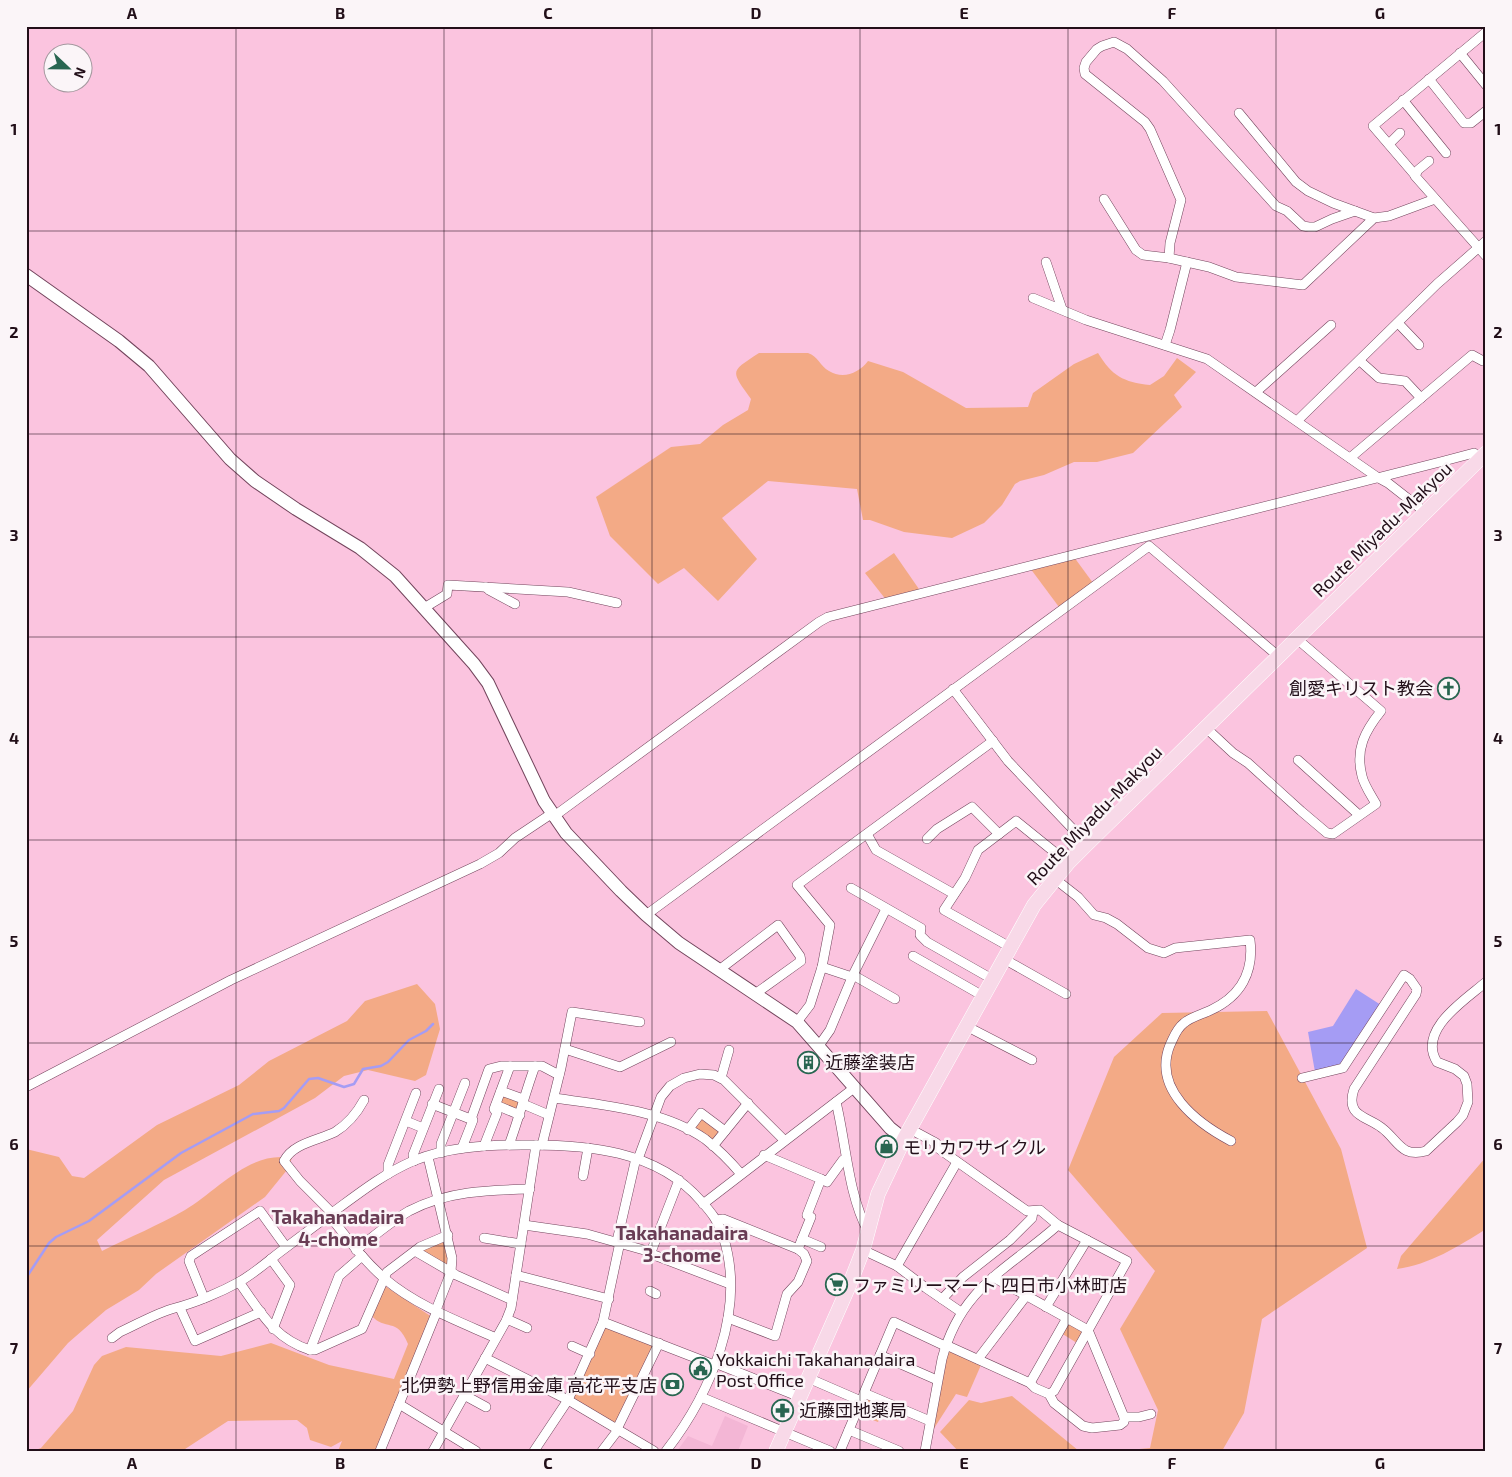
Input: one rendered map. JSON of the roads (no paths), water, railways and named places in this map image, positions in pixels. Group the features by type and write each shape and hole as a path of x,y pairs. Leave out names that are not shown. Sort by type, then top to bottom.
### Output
{"main road":[{"path":"26,275 118,341 149,366 230,459 255,481 289,505 372,556 395,576 474,664 488,683 539,792 552,815 586,855 646,915 679,943 797,1022 890,1128 907,1134"},
{"name":"Route Miyadu-Makyou","path":"776,1451 850,1286 878,1194 907,1134 1034,905 1087,844 1483,456"}],"street":[{"path":"1486,32 1373,126 1486,256"},
{"path":"1169,258 1170,243 1181,200 1150,129 1145,122 1085,74 1086,62 1098,49 1114,42 1126,49 1163,81 1276,206 1287,212 1303,226 1315,227 1354,211"},
{"path":"1460,53 1486,84"},
{"path":"1429,79 1464,123 1472,123 1486,111"},
{"path":"1403,100 1446,153"},
{"path":"1239,113 1296,182 1308,191 1374,218 1389,216 1435,199"},
{"path":"1389,144 1400,133"},
{"path":"1416,175 1418,170 1430,161"},
{"path":"1104,200 1136,250 1143,255 1169,258 1209,267 1236,277 1303,285 1374,218"},
{"path":"1297,421 1438,284 1486,241"},
{"path":"1046,262 1062,309"},
{"path":"1165,345 1187,262"},
{"path":"1033,298 1086,320 1207,359 1388,483 1425,512"},
{"path":"1398,323 1419,345"},
{"path":"1256,392 1331,324"},
{"path":"1350,458 1472,355 1483,361 1486,359"},
{"path":"1360,361 1379,378 1405,381 1421,398"},
{"path":"26,1087 231,980 499,854 515,838 552,815 828,617 1467,454 1474,453 1483,456"},
{"path":"1140,537 1278,656"},
{"path":"646,915 1149,546"},
{"path":"424,608 446,594 448,585 568,592 618,603"},
{"path":"486,587 516,604"},
{"path":"1205,727 1233,753 1248,763 1300,811 1328,833 1333,834 1376,804 1362,777 1360,753 1367,728 1380,711 1296,638"},
{"path":"953,689 1008,761 1087,844"},
{"path":"797,1022 810,1005 822,967 830,925 797,885 993,741"},
{"path":"1298,760 1360,815"},
{"path":"927,839 937,829 972,807 999,834"},
{"path":"1066,994 944,910 964,878 978,850 1016,821 1068,864"},
{"path":"867,834 876,850 954,894"},
{"path":"1055,879 1078,897 1094,915 1106,918 1117,924 1148,948 1164,953 1175,948 1250,940 1251,963 1242,986 1229,999 1184,1023 1176,1031 1166,1054 1168,1077 1174,1094 1197,1119 1232,1141"},
{"path":"851,888 921,928 920,935 928,942 992,979"},
{"path":"818,1047 830,1030 852,976 886,909"},
{"path":"720,970 778,925 800,956 801,961 755,994"},
{"path":"913,956 983,996"},
{"path":"822,967 852,976 895,999"},
{"path":"1302,1078 1343,1068 1404,975 1414,983 1417,989 1416,994 1354,1089 1352,1102 1361,1117 1383,1128 1401,1149 1422,1153 1426,1151 1450,1131 1463,1115 1468,1102 1466,1080 1456,1069 1437,1062 1432,1052 1433,1039 1445,1017 1486,982"},
{"path":"433,1451 507,1319 539,1145 554,1098 572,1012 640,1022"},
{"path":"966,1026 1032,1060"},
{"path":"565,1049 620,1068 671,1042"},
{"path":"721,1078 729,1050"},
{"path":"462,1148 489,1069 500,1066 542,1066 559,1075"},
{"path":"484,1146 497,1113 495,1107 510,1066"},
{"path":"509,1145 535,1066"},
{"path":"534,1451 568,1400 603,1322 637,1158 664,1092 674,1083 684,1078 700,1074 710,1074 721,1078 784,1140"},
{"path":"441,1153 441,1144 465,1083"},
{"path":"703,1204 764,1155 854,1088"},
{"path":"414,1161 413,1155 439,1089"},
{"path":"501,1090 549,1115"},
{"path":"388,1174 388,1165 416,1093"},
{"path":"554,1098 624,1109 653,1116 688,1130 713,1146 741,1174"},
{"path":"364,1100 355,1115 342,1127 331,1134 303,1145 287,1155 284,1161 331,1214 359,1253 384,1278 401,1292 436,1311 496,1338"},
{"path":"836,1102 852,1188 861,1219 868,1230"},
{"path":"478,1103 520,1115"},
{"path":"713,1146 748,1103"},
{"path":"432,1104 471,1119"},
{"path":"688,1130 701,1113 725,1131"},
{"path":"406,1121 423,1128"},
{"path":"907,1134 936,1143 935,1146 1027,1211 1040,1210 1058,1225 1127,1261 1054,1391 1049,1394"},
{"path":"112,1338 120,1332 239,1282 358,1193 388,1174 414,1161 462,1148 484,1146 539,1145 588,1148 637,1158 659,1167 679,1180 717,1220 728,1254 730,1284 728,1318 715,1364 701,1397 680,1433 666,1451"},
{"path":"583,1176 588,1148"},
{"path":"764,1155 827,1182 843,1160"},
{"path":"380,1451 451,1272 452,1258 448,1234 428,1157"},
{"path":"897,1266 957,1162"},
{"path":"651,1252 679,1180"},
{"path":"798,1249 811,1217 807,1216 821,1180"},
{"path":"310,1350 340,1276 359,1253 408,1212 439,1199 476,1191 530,1189"},
{"path":"204,1298 189,1261 191,1256 260,1211 286,1248"},
{"path":"942,1299 963,1277 1010,1240 1032,1218 1033,1211"},
{"path":"717,1220 723,1219 798,1249 806,1256 806,1264 798,1282 787,1294 775,1336 728,1318"},
{"path":"524,1225 588,1234 619,1242 651,1252 654,1255 730,1284"},
{"path":"926,1451 937,1380 946,1346 961,1312 978,1290 1058,1225"},
{"path":"239,1282 274,1329 293,1342 310,1350 316,1350 362,1329 387,1272 416,1251 448,1234"},
{"path":"484,1238 521,1244"},
{"path":"802,1239 822,1247"},
{"path":"1046,1307 1088,1240"},
{"path":"862,1250 897,1266 961,1312"},
{"path":"416,1251 451,1272 512,1300"},
{"path":"271,1259 290,1285 274,1329"},
{"path":"516,1275 609,1299"},
{"path":"840,1451 894,1322 1030,1383 1035,1388 1049,1394 1054,1403 1083,1426 1088,1428 1120,1425 1124,1422 1124,1417 1088,1330 993,1277"},
{"path":"978,1359 1026,1296"},
{"path":"180,1308 195,1341 261,1312"},
{"path":"1030,1383 1067,1318"},
{"path":"507,1319 527,1328"},
{"path":"603,1322 800,1397"},
{"path":"602,1451 618,1429 659,1344"},
{"path":"572,1346 590,1354"},
{"path":"880,1355 937,1380"},
{"path":"485,1358 568,1400 654,1451"},
{"path":"808,1378 930,1421"},
{"path":"464,1394 486,1407"},
{"path":"701,1397 785,1431 812,1447 830,1451"},
{"path":"399,1404 476,1451"},
{"path":"1124,1417 1139,1417 1151,1414"},
{"path":"849,1430 899,1451"}],"waterway":[{"path":"26,1278 49,1243 56,1237 89,1221 181,1153 253,1114 279,1111 284,1108 309,1079 318,1078 344,1087 354,1084 363,1069 381,1066 388,1062 409,1040 426,1031 433,1024"}],"place":[{"name":"創愛キリスト教会","path":"1449,688"},
{"name":"近藤塗装店","path":"809,1062"},
{"name":"モリカワサイクル","path":"887,1147"},
{"name":"ファミリーマート 四日市小林町店","path":"837,1285"},
{"name":"Yokkaichi Takahanadaira Post Office","path":"700,1369"},
{"name":"北伊勢上野信用金庫 高花平支店","path":"673,1385"},
{"name":"近藤団地薬局","path":"783,1410"}],"district":[{"name":"Takahanadaira 4-chome","path":"338,1227"},
{"name":"Takahanadaira 3-chome","path":"682,1243"}]}
